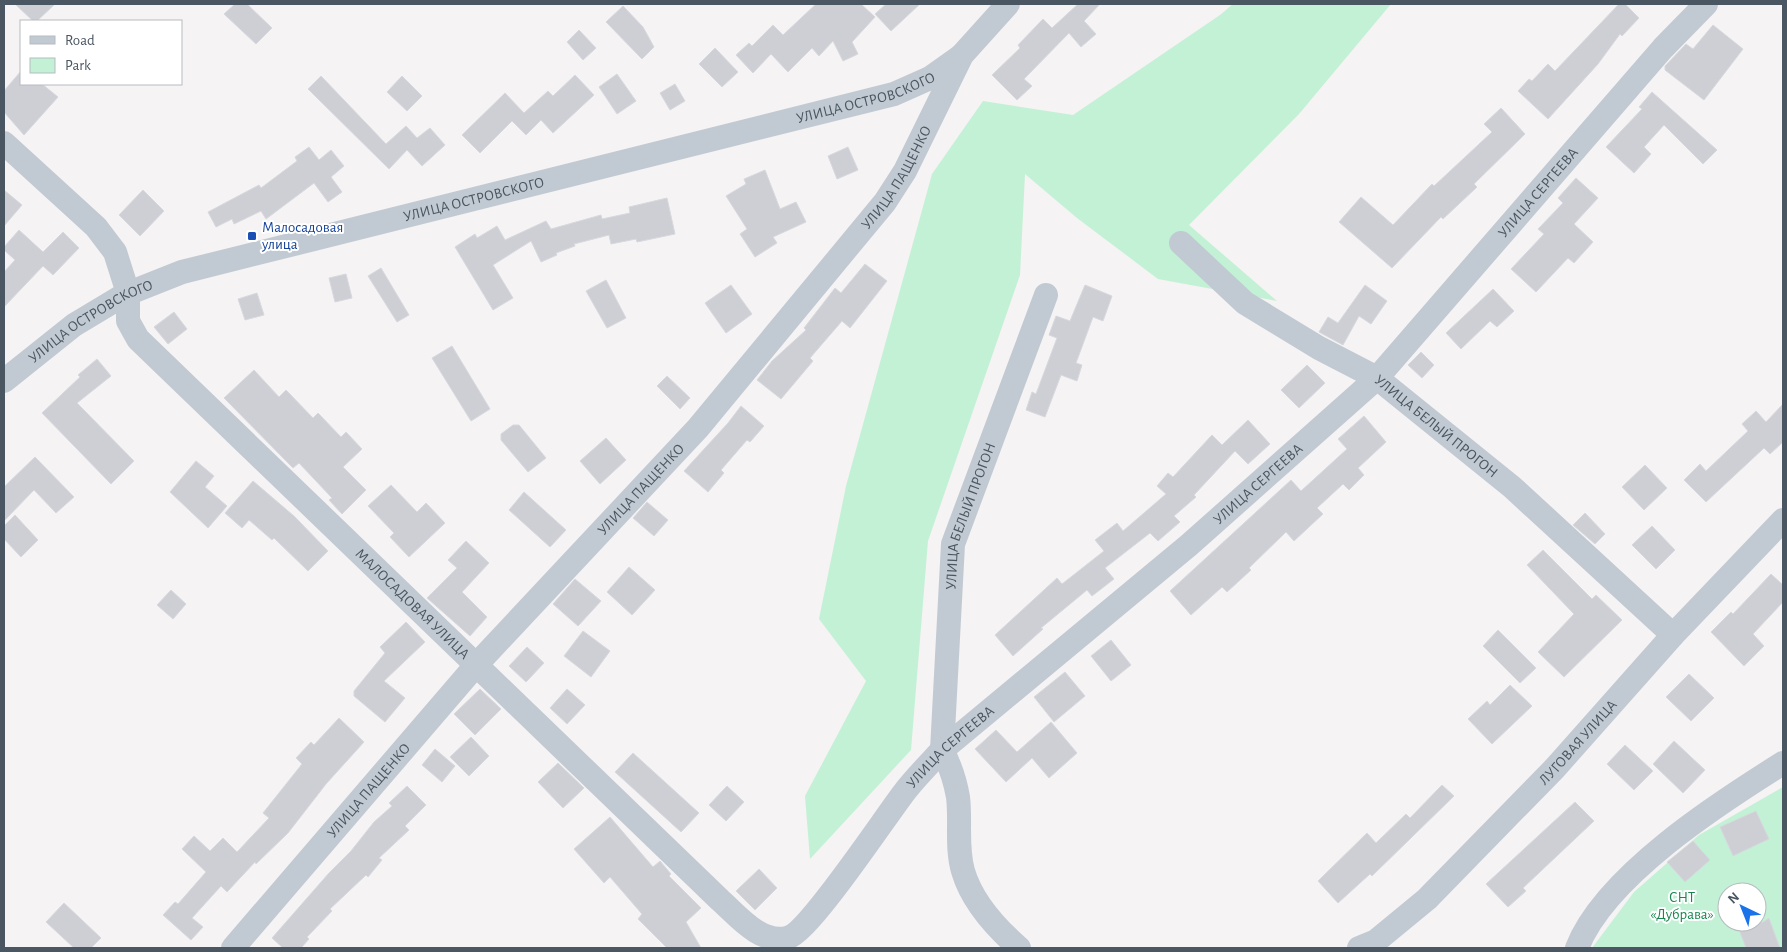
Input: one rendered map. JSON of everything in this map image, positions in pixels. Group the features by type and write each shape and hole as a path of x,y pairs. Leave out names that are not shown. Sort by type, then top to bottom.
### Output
{"street":[{"name":"УЛИЦА ПАЩЕНКО","path":"234,948 477,664 698,428 886,202 905,172 962,55 1008,4"},
{"name":"УЛИЦА СЕРГЕЕВА","path":"788,938 801,929 826,900 907,788 942,750 1189,545 1377,378 1663,48 1706,4"},
{"name":"УЛИЦА ОСТРОВСКОГО","path":"4,381 74,324 128,293 182,272 894,94 930,78 962,55"},
{"name":"МАЛОСАДОВАЯ УЛИЦА","path":"4,143 96,227 115,252 128,293 128,320 138,338 744,921 761,935 774,939 788,938"},
{"name":"УЛИЦА БЕЛЫЙ ПРОГОН","path":"1180,243 1245,303 1319,348 1377,378 1512,487 1673,635"},
{"name":"УЛИЦА БЕЛЫЙ ПРОГОН","path":"942,750 954,544 1046,295"},
{"name":"ЛУГОВАЯ УЛИЦА","path":"1372,946 1427,899 1555,768 1673,635 1783,520"},
{"path":"942,750 952,772 958,798 958,831 963,870 977,902 996,928 1019,948"},
{"path":"1577,948 1597,913 1624,883 1667,844 1724,800 1783,763"}],"green space":[{"path":"1233,4 1391,4 1299,114 1189,225 1277,301 1158,279 1077,218 1025,174 1020,275 928,541 911,750 810,859 805,796 866,681 819,619 846,486 932,174 983,101 1073,115 1220,15"},
{"name":"СНТ «Дубрава»","path":"1783,787 1783,948 1592,948 1634,892 1699,835"}],"building":[{"path":"15,4 55,4 38,20 32,20"},
{"path":"235,4 247,4 272,28 256,44 224,14"},
{"path":"816,4 861,4 875,17 852,42 858,54 843,61 833,41 819,56 812,48 788,72 771,54 753,73 736,55 749,43 752,46 773,25 783,35"},
{"path":"886,4 920,4 891,31 875,14"},
{"path":"1078,4 1100,4 1084,21 1096,34 1081,47 1069,33 1024,79 1032,86 1017,100 992,75 1020,48 1018,45 1043,19 1052,28"},
{"path":"1619,4 1625,4 1639,18 1622,36 1620,34 1598,64 1548,119 1518,91 1529,79 1532,81 1548,64 1555,71"},
{"path":"623,6 643,27 654,47 642,59 606,22"},
{"path":"1713,25 1743,49 1704,100 1665,70 1665,66 1686,44 1693,49"},
{"path":"579,30 596,48 583,60 567,42"},
{"path":"715,48 738,72 722,87 699,64"},
{"path":"20,72 20,85 43,85 58,97 24,135 4,112 4,91"},
{"path":"617,74 636,101 617,114 599,87"},
{"path":"575,75 594,95 553,133 541,120 526,135 512,121 480,153 462,135 505,93 524,113 548,91 553,96"},
{"path":"321,76 386,144 406,126 417,138 430,128 445,145 422,166 407,150 389,169 308,89"},
{"path":"402,76 422,96 407,111 387,92"},
{"path":"675,84 685,101 670,110 660,93"},
{"path":"1652,92 1717,150 1703,164 1664,125 1644,147 1651,154 1634,173 1606,147 1642,109 1639,107"},
{"path":"1501,108 1525,134 1474,184 1477,187 1443,219 1441,217 1392,268 1339,222 1361,197 1393,225 1432,184 1434,186 1492,132 1484,124"},
{"path":"309,147 319,160 331,150 344,166 331,177 342,192 328,202 314,183 266,219 261,211 234,224 232,219 216,227 208,212 259,185 261,188 297,161 295,157"},
{"path":"848,147 858,170 837,179 828,156"},
{"path":"765,170 780,209 796,202 806,222 773,237 777,243 755,257 740,234 747,229 726,196 746,184 744,179"},
{"path":"1576,178 1598,198 1574,224 1593,242 1574,263 1568,258 1536,292 1511,269 1544,234 1538,229 1563,203 1558,198"},
{"path":"4,190 22,205 4,226"},
{"path":"143,190 164,211 140,236 119,215"},
{"path":"667,198 675,234 637,242 636,239 611,244 609,235 574,244 575,246 556,253 557,255 541,262 531,241 493,265 513,298 493,310 455,247 475,234 477,238 497,226 505,240 546,221 551,229 601,215 602,219 630,213 629,207"},
{"path":"19,230 43,252 63,232 79,248 53,275 43,266 4,307 4,272 15,260 4,250 4,247"},
{"path":"865,264 887,281 850,328 842,321 810,358 813,361 781,399 757,380 772,361 806,330 804,328 835,288 841,293"},
{"path":"381,268 409,315 397,322 368,276"},
{"path":"346,274 352,298 335,302 329,278"},
{"path":"606,280 626,318 607,328 586,291"},
{"path":"731,285 752,314 726,333 705,303"},
{"path":"1085,285 1112,296 1103,321 1093,317 1076,363 1082,365 1077,381 1061,375 1045,417 1026,410 1032,392 1036,394 1057,338 1049,335 1056,316 1070,321"},
{"path":"1365,285 1387,301 1371,324 1359,316 1343,345 1319,332 1328,317 1338,323"},
{"path":"1493,289 1514,311 1497,327 1490,321 1461,349 1446,333"},
{"path":"257,293 264,315 245,320 238,299"},
{"path":"174,312 187,329 168,344 154,327"},
{"path":"452,346 490,409 471,421 432,358"},
{"path":"1421,352 1434,365 1422,378 1408,365"},
{"path":"97,359 111,376 77,403 134,461 111,484 42,413 80,377 78,375"},
{"path":"1307,365 1325,383 1299,408 1281,390"},
{"path":"254,370 279,397 286,390 313,418 318,413 341,437 346,432 362,449 343,467 366,490 342,514 329,500 332,498 299,463 293,468 224,398"},
{"path":"667,376 690,398 680,409 657,386"},
{"path":"1783,404 1783,442 1770,454 1764,448 1706,502 1684,480 1700,464 1706,471 1748,431 1742,424 1756,411 1766,422"},
{"path":"741,406 764,426 750,442 747,440 721,470 724,473 708,492 684,471"},
{"path":"1364,416 1386,442 1358,468 1364,475 1349,490 1343,484 1317,508 1323,514 1294,541 1286,532 1249,568 1251,570 1227,592 1222,587 1191,615 1170,591 1291,480 1301,491 1347,449 1338,439"},
{"path":"1248,420 1270,444 1248,464 1235,451 1194,495 1196,497 1174,516 1180,522 1158,541 1150,533 1105,568 1114,579 1092,596 1087,590 1041,628 1043,629 1013,656 995,635 1057,578 1062,584 1104,551 1095,540 1117,523 1123,531 1166,494 1157,486 1168,473 1173,477 1212,435 1222,445"},
{"path":"513,425 519,425 546,458 528,472 501,440 501,434"},
{"path":"606,438 626,460 600,484 580,461"},
{"path":"35,457 74,497 56,513 34,490 4,521 4,487"},
{"path":"196,461 214,476 205,487 227,506 208,528 170,492"},
{"path":"1645,465 1667,488 1644,510 1622,487"},
{"path":"253,481 294,516 328,551 308,571 274,538 272,540 249,520 242,528 225,513"},
{"path":"391,485 417,512 426,503 445,523 409,557 390,537 394,533 368,506"},
{"path":"524,492 566,530 550,547 509,510"},
{"path":"647,502 668,520 654,536 633,518"},
{"path":"1585,513 1605,534 1595,544 1573,525"},
{"path":"15,515 38,540 21,557 4,539 4,526"},
{"path":"1652,526 1675,550 1656,569 1632,545"},
{"path":"466,541 489,563 462,592 487,617 470,636 427,598 457,568 448,560"},
{"path":"1543,550 1592,599 1596,595 1622,620 1564,677 1538,652 1574,614 1527,565"},
{"path":"629,567 655,590 632,615 607,592"},
{"path":"1771,574 1783,585 1783,602 1753,634 1764,646 1744,666 1711,632 1731,612 1733,614"},
{"path":"575,579 601,601 578,626 553,604"},
{"path":"171,590 186,604 173,619 157,605"},
{"path":"406,622 425,642 384,681 405,698 385,722 354,696 354,691 385,653 380,647"},
{"path":"1498,630 1536,668 1520,683 1483,646"},
{"path":"583,631 610,651 591,677 564,656"},
{"path":"1111,640 1131,665 1111,681 1091,656"},
{"path":"527,647 544,663 526,682 509,666"},
{"path":"1065,672 1085,696 1054,722 1034,697"},
{"path":"1689,674 1714,698 1691,721 1666,697"},
{"path":"1510,685 1532,706 1492,744 1468,719 1487,701 1490,705"},
{"path":"480,689 501,709 475,735 454,714"},
{"path":"567,689 585,705 567,724 550,708"},
{"path":"339,718 364,742 326,784 288,833 256,864 255,862 227,892 221,886 192,918 203,927 191,940 163,915 175,902 178,904 206,872 182,849 194,836 210,851 223,838 237,852 269,818 263,813 302,764 296,758 311,742 314,745"},
{"path":"1051,722 1077,753 1049,778 1032,758 1006,782 975,749 996,730 1017,752"},
{"path":"471,737 489,756 469,776 450,757"},
{"path":"1674,741 1705,770 1683,793 1653,764"},
{"path":"1625,745 1653,771 1634,790 1607,764"},
{"path":"435,749 455,766 442,782 422,765"},
{"path":"633,753 699,813 681,832 615,772"},
{"path":"558,763 584,788 563,808 538,782"},
{"path":"1442,785 1454,796 1372,876 1370,874 1338,903 1318,881 1367,833 1376,843 1406,814 1410,818"},
{"path":"407,786 426,805 405,826 409,830 379,858 382,860 368,877 366,875 330,909 332,911 307,937 309,939 301,948 283,948 272,938 351,851 374,822 392,806 389,803"},
{"path":"727,786 744,802 726,821 709,805"},
{"path":"1575,802 1594,821 1523,888 1526,891 1508,907 1486,884"},
{"path":"1756,811 1769,839 1733,856 1720,827"},
{"path":"610,817 653,867 660,861 671,874 669,876 701,908 686,922 701,948 667,948 638,919 642,914 610,877 604,883 574,849"},
{"path":"1693,841 1710,860 1685,882 1667,862"},
{"path":"759,869 777,888 755,910 736,891"},
{"path":"64,903 101,938 91,948 74,948 46,922"},
{"path":"1769,918 1780,948 1746,948 1740,932 1767,932 1767,919"}],"place":[{"name":"Малосадовая улица","path":"252,236"}]}
